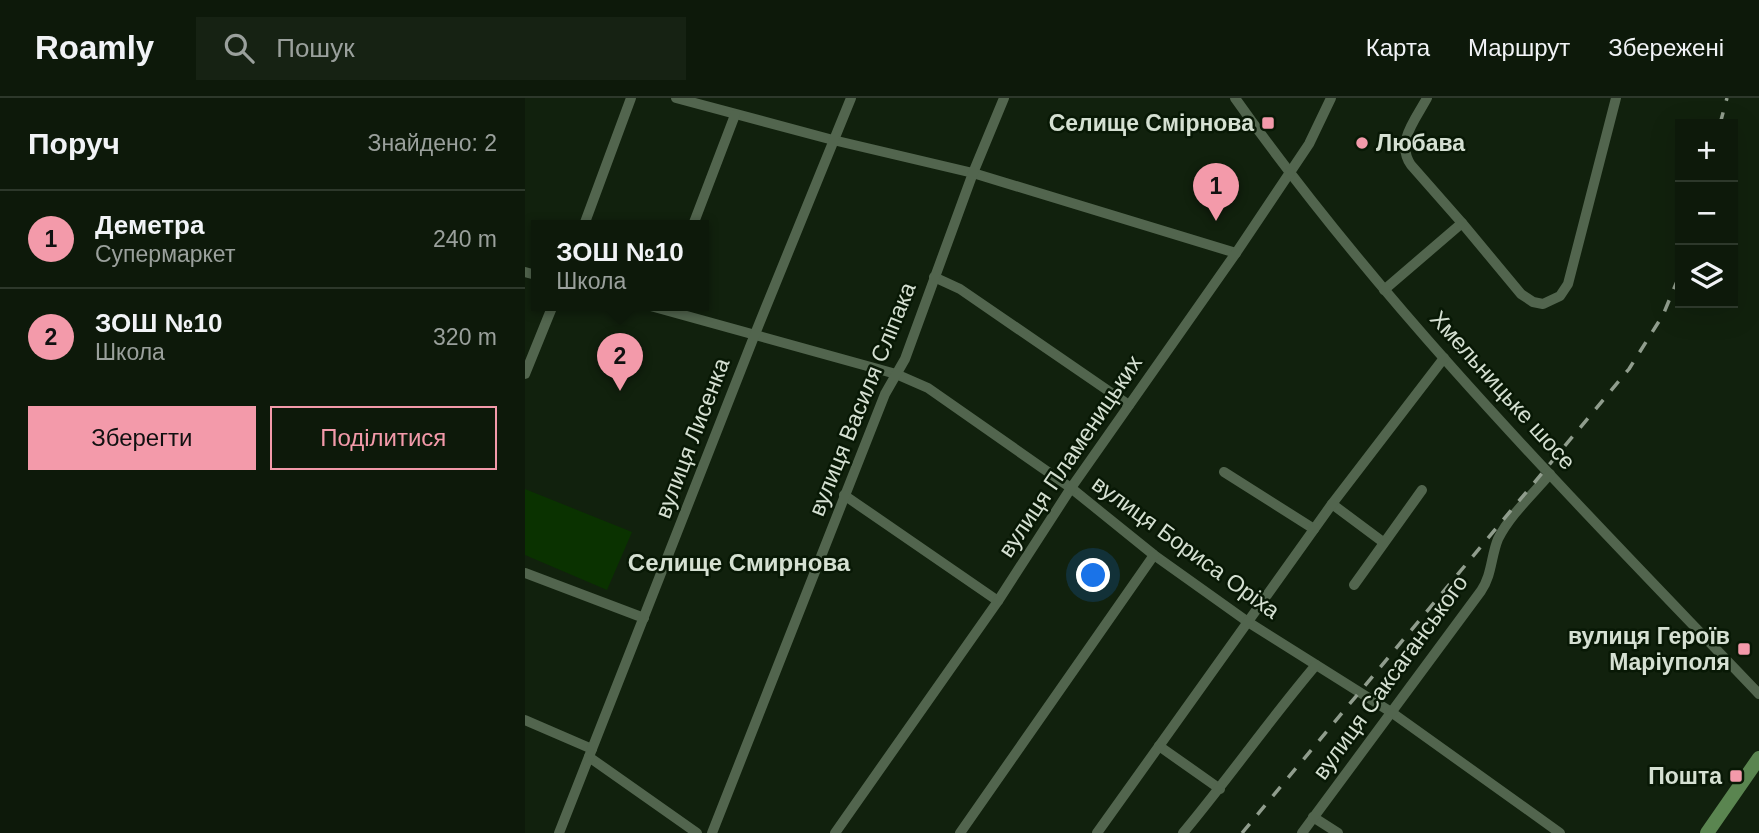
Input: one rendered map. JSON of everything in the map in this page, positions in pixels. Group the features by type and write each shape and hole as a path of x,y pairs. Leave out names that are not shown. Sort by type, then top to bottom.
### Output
{"main road":[{"path":"1707,833 1759,758"}],"street":[{"path":"586,220 631,98"},
{"path":"677,98 735,115 973,173 1236,253"},
{"name":"вулиця Лисенка","path":"559,833 851,98"},
{"name":"вулиця Василя Сліпака","path":"712,833 885,394 905,359 973,173 1004,98"},
{"name":"Хмельницьке шосе","path":"1235,98 1288,173 1384,290 1550,474 1759,694"},
{"name":"вулиця Пламеницьких","path":"835,833 998,601 1071,488 1236,253 1309,144 1331,98"},
{"path":"1427,98 1405,138 1405,155 1525,298 1543,304 1560,296 1568,284 1616,98"},
{"path":"695,220 735,115"},
{"path":"1384,290 1462,223"},
{"path":"935,277 960,289 1129,405"},
{"path":"525,374 551,311"},
{"name":"вулиця Бориса Оріха","path":"675,311 895,374 928,388 1071,488 1154,555 1248,622 1391,712"},
{"path":"1097,833 1314,529 1444,358"},
{"path":"1224,472 1314,529"},
{"name":"вулиця Саксаганського","path":"1302,833 1487,583 1497,541 1512,518 1550,474"},
{"path":"1354,585 1422,490"},
{"path":"844,495 998,601"},
{"path":"1332,505 1383,542"},
{"path":"960,833 1154,555"},
{"path":"525,573 644,618"},
{"path":"1183,833 1220,789 1271,718 1316,665"},
{"path":"1391,712 1560,833"},
{"path":"525,720 591,753 697,833"},
{"path":"1160,746 1220,789"},
{"path":"1313,817 1338,833"}],"green space":[{"path":"525,489 632,532 607,590 525,555"}],"railway":[{"path":"1721,119 1727,98"},
{"path":"1242,833 1629,369 1663,315 1675,286"}],"place":[{"name":"Селище Смірнова","path":"1268,123"},
{"name":"Любава","path":"1362,143"},
{"name":"Деметра","path":"1216,221"},
{"name":"ЗОШ №10","path":"620,391"},
{"name":"вулиця Героїв Маріуполя","path":"1744,649"},
{"name":"Пошта","path":"1736,776"}],"district":[{"name":"Селище Смирнова","path":"739,563"}]}
